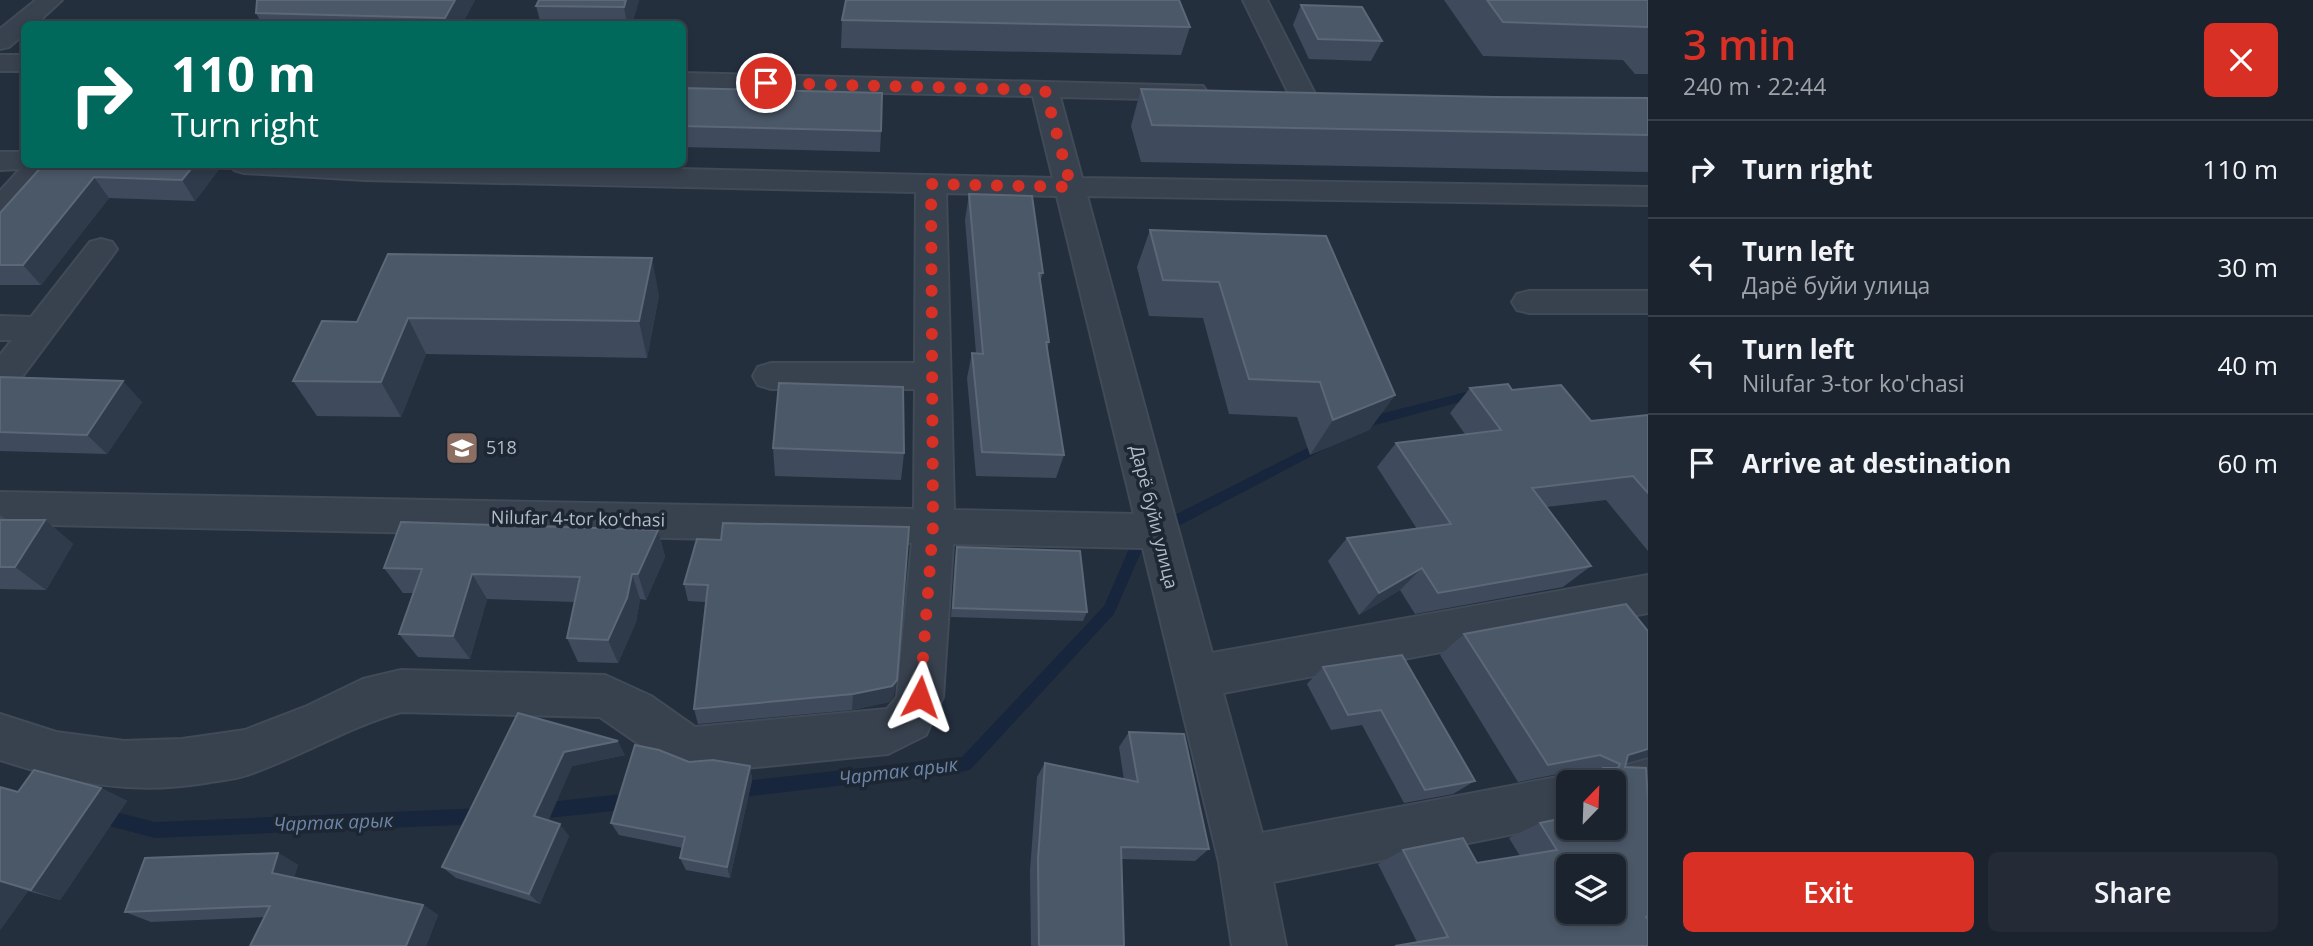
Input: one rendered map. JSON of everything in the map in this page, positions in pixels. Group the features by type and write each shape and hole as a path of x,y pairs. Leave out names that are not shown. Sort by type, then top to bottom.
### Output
{"street":[{"path":"25,21 50,0"},
{"path":"1255,0 1302,94"},
{"path":"0,42 21,24"},
{"path":"0,62 21,64"},
{"path":"686,81 1221,93"},
{"name":"Дарё буйи улица","path":"1045,90 1244,862 1259,946"},
{"path":"1275,94 1330,95"},
{"path":"0,161 21,160"},
{"path":"0,209 36,168"},
{"path":"313,168 1071,187 1648,196"},
{"path":"0,737 56,755 124,765 182,763 245,753 321,723 363,701 401,691 605,696 627,706 679,744 695,750 888,731 905,726 915,714 920,697 933,526 931,184"},
{"path":"0,380 101,249"},
{"path":"1529,302 1648,302"},
{"path":"0,328 40,329"},
{"path":"771,376 932,376"},
{"name":"Nilufar 4-tor ko'chasi","path":"0,508 1157,531"},
{"path":"1196,677 1648,594"},
{"path":"1626,788 1648,783"},
{"path":"1244,862 1556,801"}],"building":[{"path":"257,0 455,0 445,18 256,13"},
{"path":"539,0 626,0 624,7 536,6"},
{"path":"846,0 1179,0 1190,27 842,20"},
{"path":"1487,0 1648,0 1648,27 1503,22"},
{"path":"1301,5 1362,7 1382,41 1318,39"},
{"path":"686,88 882,93 881,131 686,126"},
{"path":"1141,89 1648,98 1648,135 1152,125"},
{"path":"40,168 192,168 182,180 94,177 23,265 0,265 0,213"},
{"path":"969,194 1032,196 1043,273 1039,273 1049,342 1046,342 1064,455 982,452 972,353 983,354"},
{"path":"1150,230 1326,236 1395,395 1333,420 1320,382 1249,379 1219,282 1163,280"},
{"path":"388,254 652,258 639,321 408,318 381,382 293,381 322,321 357,322"},
{"path":"0,377 123,381 87,435 0,432"},
{"path":"779,383 903,387 904,453 773,448"},
{"path":"1508,384 1512,390 1561,385 1591,421 1648,415 1648,493 1633,476 1532,488 1591,566 1438,593 1422,568 1379,593 1347,538 1451,524 1396,443 1501,430 1470,388"},
{"path":"0,520 45,520 15,567 0,567"},
{"path":"401,522 658,530 638,574 632,574 627,598 608,640 567,638 580,577 472,574 453,636 399,634 422,569 384,568"},
{"path":"723,523 909,527 897,680 892,686 853,694 694,709 708,585 684,584 697,539 721,540"},
{"path":"957,547 1080,551 1087,612 953,608"},
{"path":"1626,604 1648,631 1648,749 1628,755 1625,767 1646,768 1648,946 1395,946 1448,937 1403,850 1463,838 1477,863 1557,850 1540,823 1556,820 1556,840 1626,840 1626,770 1603,770 1618,768 1620,764 1600,755 1548,765 1464,634"},
{"path":"1402,655 1475,781 1425,790 1381,710 1348,715 1323,667"},
{"path":"518,713 618,741 564,752 534,816 560,824 529,894 442,867"},
{"path":"1129,732 1184,734 1209,849 1121,847 1124,946 1039,946 1038,859 1045,763 1138,782"},
{"path":"635,745 659,750 689,762 713,760 750,766 727,867 680,858 685,837 611,823"},
{"path":"34,770 101,788 31,890 0,881 0,787 18,792"},
{"path":"278,853 272,873 423,905 406,946 250,946 270,906 125,912 145,858"}],"waterway":[{"name":"Чартак арык","path":"1364,423 1478,393"},
{"name":"Чартак арык","path":"1162,528 1323,445"},
{"name":"Чартак арык","path":"734,790 966,764 1109,610 1140,539 1146,536"},
{"name":"Чартак арык","path":"539,811 632,801"},
{"name":"Чартак арык","path":"100,816 155,830 482,816"}],"place":[{"name":"518","path":"462,448"}],"route":[{"path":"766,83 1045,90 1071,187 931,184 933,526 920,697"}]}
